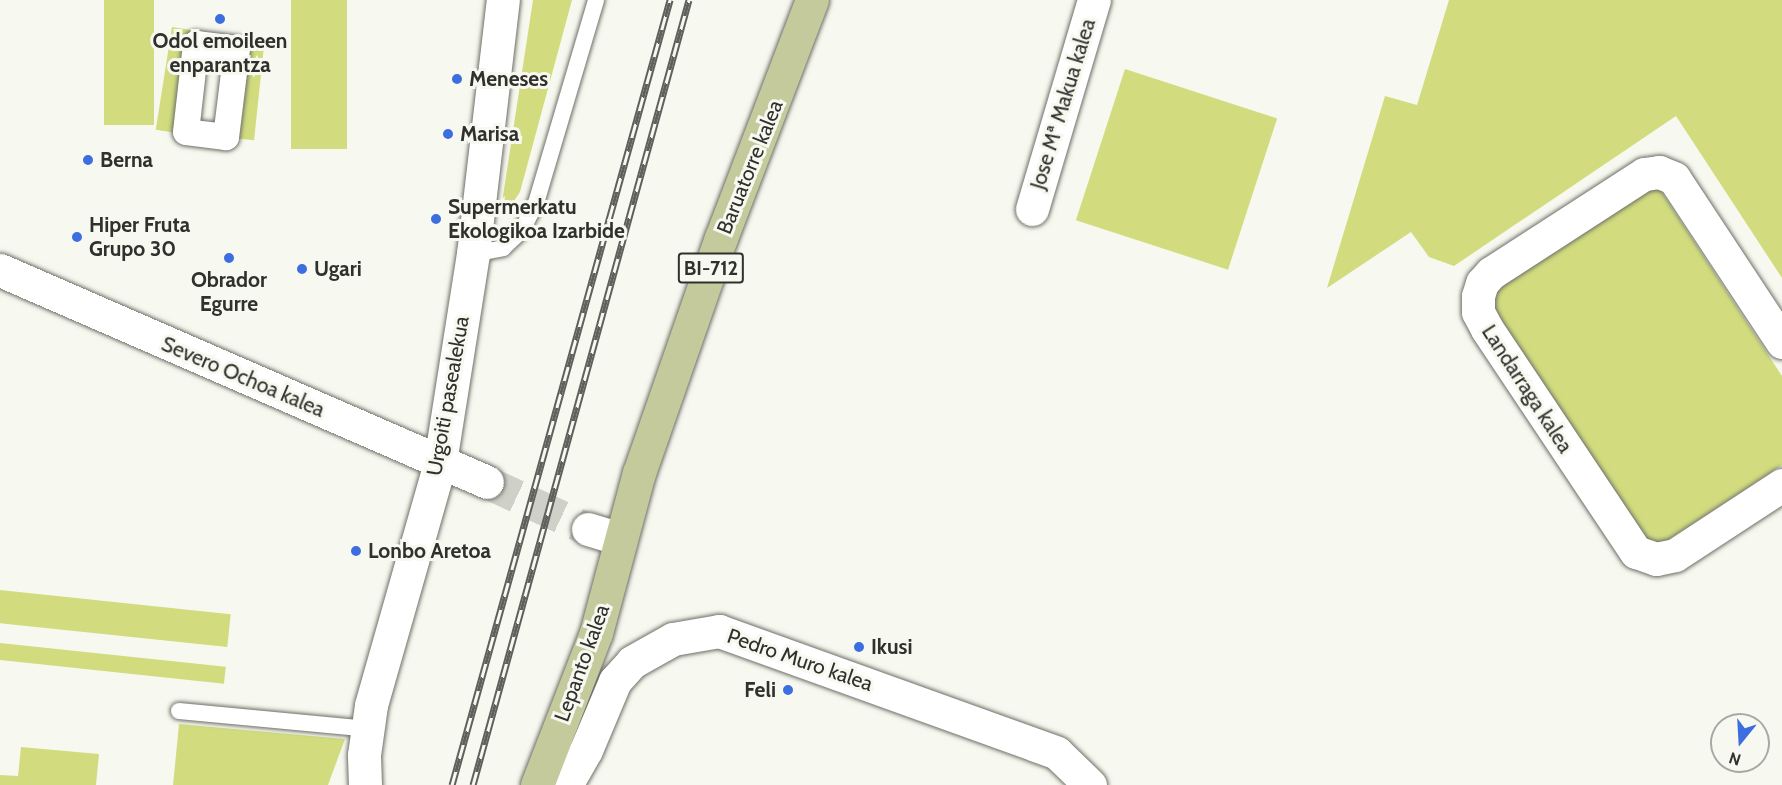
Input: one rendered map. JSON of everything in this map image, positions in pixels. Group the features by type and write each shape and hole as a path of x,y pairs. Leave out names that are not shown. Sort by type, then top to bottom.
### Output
{"main road":[{"name":"Baruatorre kalea","path":"620,539 718,248 812,0"},
{"name":"Lepanto kalea","path":"537,785 596,633 620,539"}],"street":[{"name":"Urgoiti pasealekua","path":"365,785 368,729 440,462 473,254 503,0"},
{"name":"Jose Mª Makua kalea","path":"1032,208 1095,0"},
{"name":"Landarraga kalea","path":"1782,342 1674,178 1659,172 1644,174 1485,278 1477,304 1487,329 1636,552 1656,560 1675,555 1782,485"},
{"name":"Severo Ochoa kalea","path":"0,270 487,482"},
{"path":"588,529 620,539"},
{"name":"Pedro Muro kalea","path":"566,785 586,750 615,681 632,662 673,639 719,631 1057,753 1090,785"}],"lane":[{"path":"473,254 503,248 522,230 531,212 596,0"},
{"path":"179,711 368,729"}],"green space":[{"path":"104,0 154,0 154,125 104,125"},
{"path":"291,0 347,0 347,149 291,149"},
{"path":"533,0 572,0 520,192 512,204 501,209"},
{"path":"1449,0 1782,0 1782,278 1676,116 1454,266 1429,257 1411,232 1327,288 1385,96 1417,105"},
{"path":"172,27 198,31 181,134 156,130"},
{"path":"238,35 265,38 254,140 227,137"},
{"path":"1125,69 1277,118 1228,270 1076,220"},
{"path":"1650,188 1661,191 1782,376 1782,465 1654,549 1644,546 1485,304 1487,294"},
{"path":"0,590 231,614 227,647 0,623"},
{"path":"0,643 226,667 224,684 0,660"},
{"path":"179,724 345,739 328,785 173,785"},
{"path":"21,747 99,754 96,785 0,785 0,775 18,776"}],"tunnel":[{"path":"487,482 588,529"}],"railway":[{"path":"452,785 670,0"},
{"path":"473,785 689,0"}],"place":[{"name":"Odol emoileen enparantza","path":"220,19"},
{"name":"Meneses","path":"457,79"},
{"name":"Marisa","path":"448,134"},
{"name":"Berna","path":"88,160"},
{"name":"Supermerkatu Ekologikoa Izarbide","path":"436,219"},
{"name":"Hiper Fruta Grupo 30","path":"77,237"},
{"name":"Obrador Egurre","path":"229,258"},
{"name":"Ugari","path":"302,269"},
{"name":"Lonbo Aretoa","path":"356,551"},
{"name":"Ikusi","path":"859,647"},
{"name":"Feli","path":"788,690"}]}
